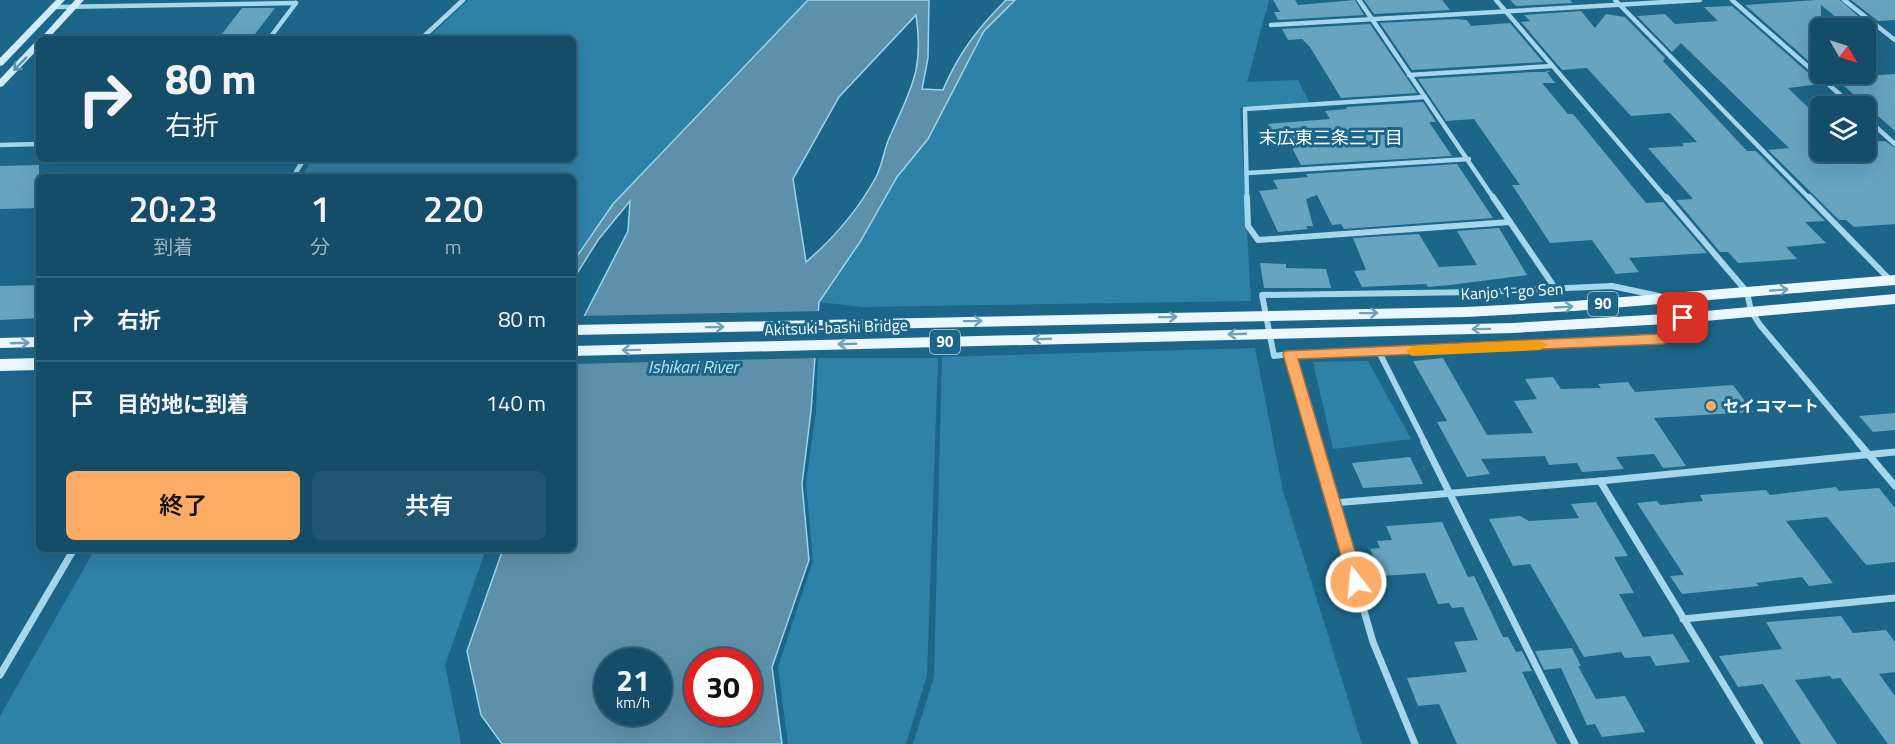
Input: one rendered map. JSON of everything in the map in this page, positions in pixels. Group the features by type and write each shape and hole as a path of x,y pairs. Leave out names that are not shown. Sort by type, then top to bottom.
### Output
{"main road":[{"name":"Kanjo 1-go Sen","path":"1310,314 1466,312 1893,280"},
{"name":"90","path":"1683,318 1895,299"},
{"name":"Akitsuki-bashi Bridge","path":"576,330 1310,314"},
{"name":"Akitsuki-bashi Bridge","path":"576,351 1514,328 1683,318"},
{"path":"0,344 36,342"},
{"path":"0,365 36,364"}],"street":[{"path":"424,36 463,0"},
{"path":"1359,0 1409,75 1470,159 1555,288"},
{"path":"1496,0 1747,292 1750,311 1895,486"},
{"path":"1615,0 1893,280"},
{"path":"1271,25 1700,0"},
{"path":"1732,0 1842,96"},
{"path":"1844,0 1895,40"},
{"path":"0,63 58,3 297,2"},
{"path":"271,36 297,2"},
{"path":"46,36 77,3"},
{"path":"0,84 36,46"},
{"path":"1409,75 1552,66"},
{"path":"1425,97 1245,110 1248,226 1258,240 1510,222"},
{"path":"1876,127 1895,144"},
{"path":"0,145 36,144"},
{"path":"1246,173 1470,159"},
{"path":"1672,298 1612,286 1387,295 1262,295 1274,356 1663,339 1683,318"},
{"path":"1378,352 1452,494 1575,744"},
{"path":"1289,354 1373,642 1415,744"},
{"path":"1333,503 1600,481 1895,452"},
{"path":"1600,481 1760,744"},
{"path":"0,675 72,552"},
{"path":"1683,619 1895,598"}],"shaded area":[{"path":"468,0 811,0 594,230 576,257 576,174 304,174 310,162 576,162 576,36 430,36"},
{"path":"1015,0 1269,0 1247,82 1298,80 1309,102 1240,108 1251,301 862,307 819,302 860,242 897,177 928,139 984,31"},
{"path":"1255,348 1283,491 1362,744 913,744 934,677 942,357"},
{"path":"818,358 938,358 927,675 906,744 788,744 778,667 813,561 806,483 816,411"},
{"path":"1368,361 1411,439 1333,449 1313,362"},
{"path":"93,552 485,552 445,665 461,744 0,744 0,716"}],"water":[{"name":"Ishikari River","path":"808,0 929,0 928,58 922,89 943,90 962,53 986,21 1006,0 1015,0 984,31 928,139 897,177 860,242 819,302 811,411 802,484 809,560 772,667 782,744 502,744 481,715 467,651 502,552 576,552 576,332 628,231 630,201 598,240 576,275 576,258 613,204","holes":["916,15 918,50 914,77 878,172 845,223 806,262 793,179 839,97"]}],"pier":[{"path":"821,311 818,358 576,364 576,325 580,316"}],"building":[{"path":"1273,0 1295,0 1298,5 1355,0 1364,15 1278,20 1274,12 1280,12"},
{"path":"1364,0 1442,0 1450,10 1374,14"},
{"path":"1510,0 1570,0 1573,3 1516,6"},
{"path":"1840,0 1860,18 1837,18 1821,5 1821,18 1810,18 1810,62 1745,5"},
{"path":"1851,0 1895,0 1895,20 1878,21"},
{"path":"1732,6 1810,74 1810,84 1821,84 1788,88 1810,109 1810,162 1876,162 1876,141 1885,141 1895,148 1895,224 1854,227 1846,220 1839,220 1768,150 1789,148 1681,43 1672,52 1637,16 1665,14 1675,24 1718,21 1704,7"},
{"path":"242,8 275,8 255,34 221,35"},
{"path":"1581,11 1595,28 1606,14 1625,17 1665,58 1663,61 1747,151 1756,151 1825,221 1805,222 1826,243 1786,247 1797,259 1738,263 1728,252 1720,252 1676,200 1693,199 1648,148 1684,146 1682,143 1697,142 1670,113 1631,116 1587,68 1562,70 1521,22 1530,21 1524,15"},
{"path":"1467,20 1471,26 1510,23 1543,62 1412,70 1380,23"},
{"path":"1370,24 1417,93 1341,98 1310,47 1302,39 1288,40 1282,29"},
{"path":"1546,71 1555,83 1542,83 1568,114 1573,114 1646,203 1663,202 1707,253 1629,258 1639,272 1616,274 1592,240 1550,243 1512,185 1520,185 1474,119 1446,121 1418,79"},
{"path":"1895,74 1895,131 1876,114 1876,96 1855,96 1842,84 1876,84 1876,75"},
{"path":"1423,102 1436,122 1429,122 1452,156 1301,165 1288,140 1277,141 1268,124 1330,119 1325,111 1347,109 1346,107"},
{"path":"1457,164 1493,218 1344,229 1341,224 1332,225 1317,195 1306,199 1313,226 1306,226 1308,229 1278,232 1259,191 1278,189 1273,180 1308,177 1306,174"},
{"path":"39,165 39,174 36,174 36,208 0,209 0,166"},
{"path":"1499,228 1527,275 1428,287 1426,284 1362,287 1354,271 1366,270 1353,238 1419,234 1439,267 1477,265 1457,231"},
{"path":"1260,263 1286,264 1286,268 1326,269 1331,288 1264,288"},
{"path":"36,285 36,318 0,320 0,286"},
{"path":"1443,358 1487,435 1533,433 1514,401 1537,399 1525,379 1553,377 1561,389 1601,388 1598,384 1628,382 1635,392 1733,385 1753,412 1654,418 1686,466 1663,468 1654,454 1616,457 1624,469 1582,472 1577,463 1549,465 1545,456 1481,459 1490,474 1467,477 1437,422 1447,421 1413,361"},
{"path":"1895,413 1895,430 1873,432 1859,416"},
{"path":"1410,457 1423,484 1363,488 1352,463"},
{"path":"1836,487 1839,491 1879,488 1895,508 1895,562 1866,565 1827,517 1786,521 1833,583 1809,586 1802,577 1756,583 1759,586 1682,594 1670,576 1684,575 1637,503 1657,501 1660,505 1703,501 1700,495 1766,490 1770,495"},
{"path":"1596,502 1628,556 1614,557 1634,593 1619,594 1643,637 1673,634 1690,662 1656,666 1650,656 1625,658 1621,652 1584,657 1530,564 1513,566 1489,519 1520,516 1529,521 1579,518 1571,504"},
{"path":"1442,522 1468,577 1474,576 1503,637 1508,637 1516,652 1522,651 1532,671 1522,672 1557,744 1457,744 1439,704 1418,706 1407,678 1467,672 1454,642 1478,640 1463,607 1452,608 1449,603 1438,604 1425,573 1382,576 1370,549 1380,548 1377,541 1392,540 1386,526"},
{"path":"1841,616 1853,633 1886,630 1895,642 1895,672 1879,674 1895,696 1895,744 1888,744 1840,678 1832,679 1830,676 1795,680 1837,744 1801,744 1763,684 1738,687 1719,656 1782,649 1766,622"},
{"path":"1572,648 1581,666 1578,666 1596,699 1625,696 1645,732 1602,737 1595,724 1587,725 1561,668 1544,670 1535,651"}],"slow traffic":[{"path":"1412,351 1540,345"}],"place":[{"name":"セイコマート","path":"1711,406"}],"district":[{"name":"末広東三条三丁目","path":"1331,138"}],"route":[{"path":"1356,582 1289,354 1663,339 1683,318"}]}
